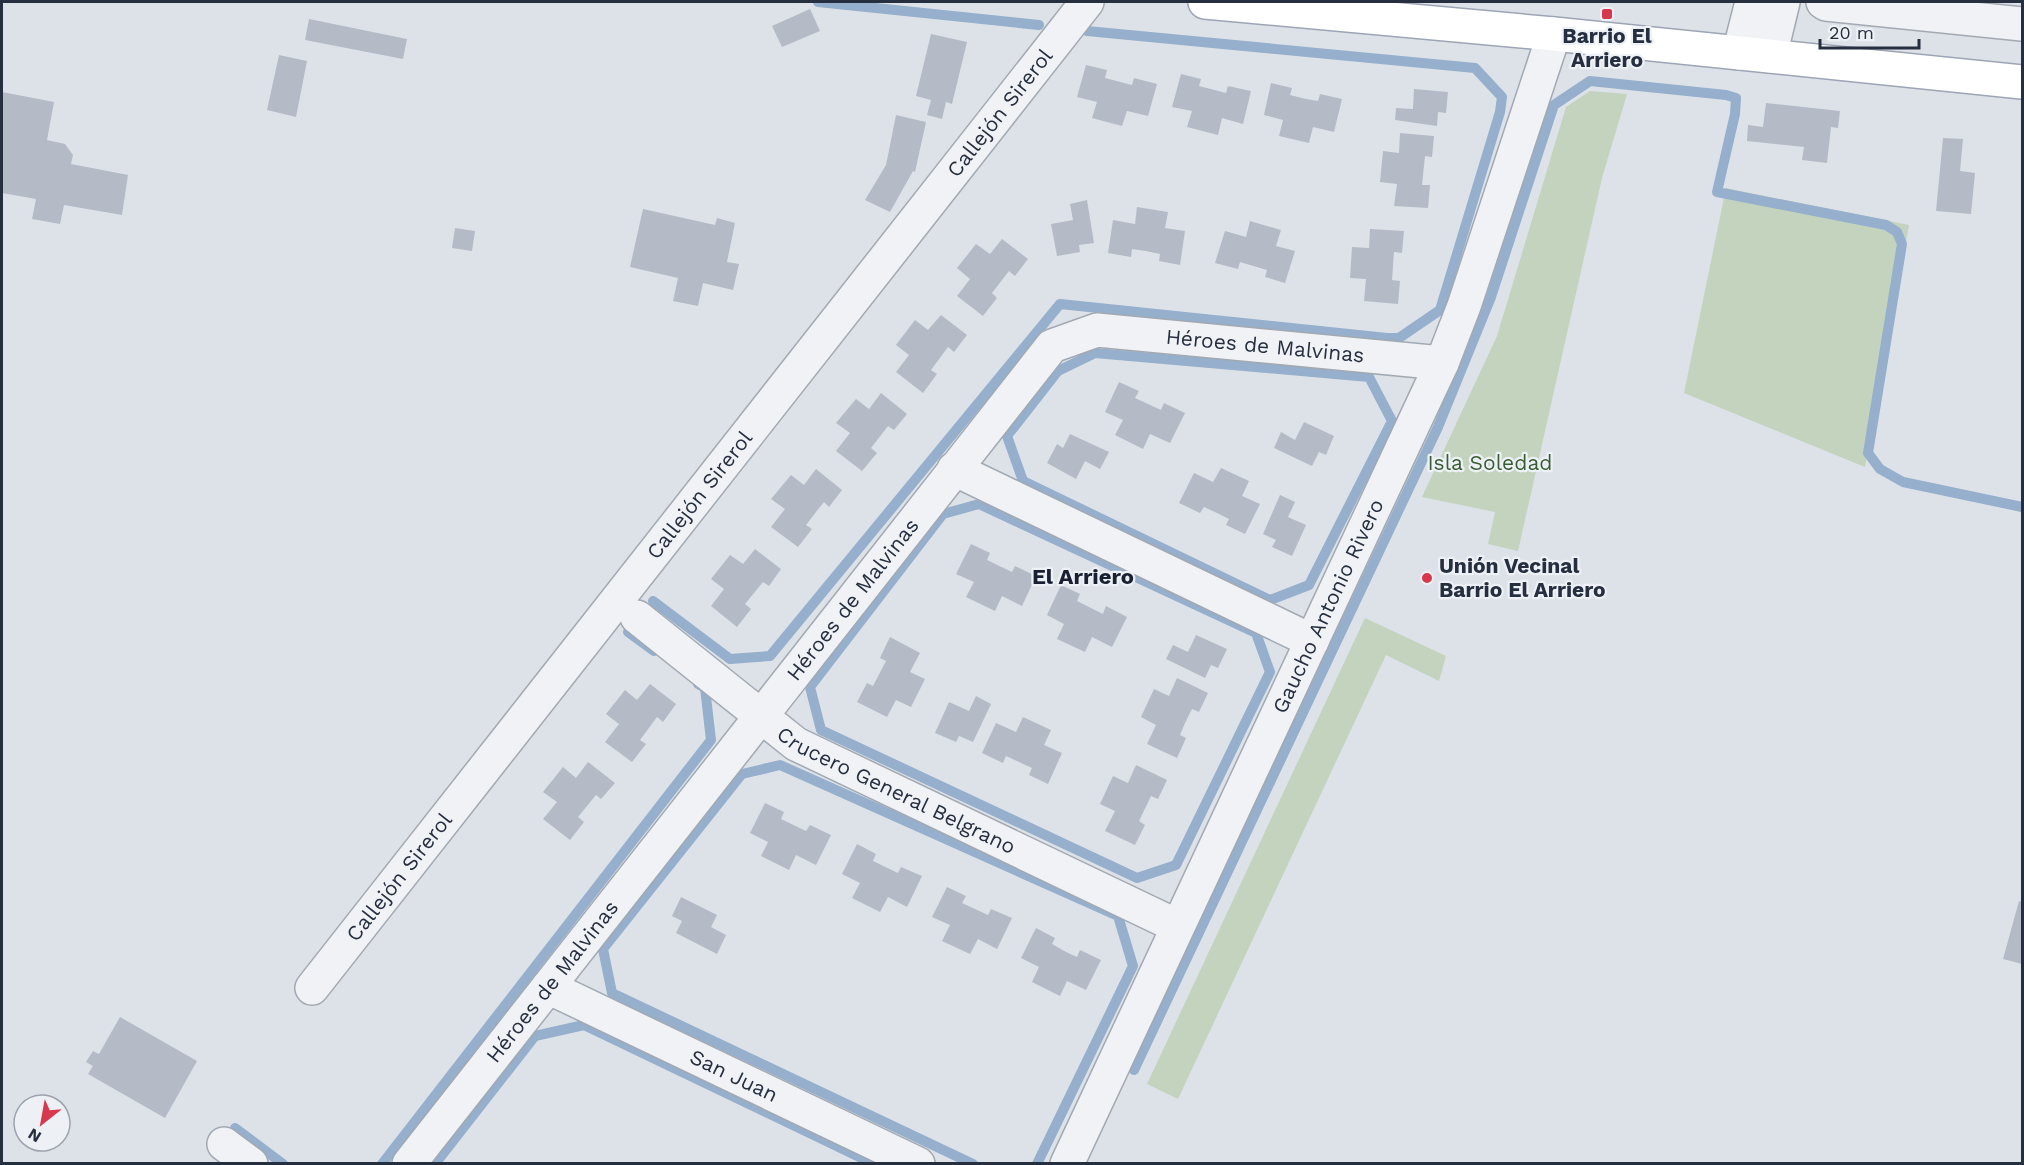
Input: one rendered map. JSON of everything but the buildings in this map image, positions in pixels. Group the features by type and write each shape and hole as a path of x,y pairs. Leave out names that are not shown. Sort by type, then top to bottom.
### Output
{"main road":[{"path":"1205,2 1554,34 2022,82"}],"street":[{"name":"Callejón Sirerol","path":"312,988 1087,2"},
{"path":"1752,2 1754,54"},
{"path":"1754,54 1783,2"},
{"path":"1823,2 2022,24"},
{"name":"Gaucho Antonio Rivero","path":"1066,1164 1442,363 1464,306 1554,34"},
{"name":"Héroes de Malvinas","path":"409,1164 1052,346 1096,330 1442,363"},
{"path":"954,469 1312,641"},
{"name":"Crucero General Belgrano","path":"637,617 796,744 1177,926"},
{"name":"San Juan","path":"548,987 918,1164"},
{"path":"224,1144 251,1164"}],"green space":[{"name":"Isla Soledad","path":"1590,91 1627,94 1602,178 1518,551 1488,544 1495,512 1422,497 1497,336 1566,107"},
{"path":"1726,188 1909,225 1865,467 1684,393"},
{"path":"1365,618 1446,656 1439,681 1386,655 1178,1099 1147,1084"}],"waterway":[{"path":"818,2 1039,25"},
{"path":"653,601 730,659 770,656 1060,304 1387,338 1399,338 1440,310 1500,112 1502,97 1475,68 1087,31"},
{"path":"1134,1070 1438,427 1491,297 1554,105 1590,81 1726,95 1736,98 1735,114 1717,192 1886,225 1897,232 1902,244 1868,453 1880,469 1903,482 2022,507"},
{"path":"1095,353 1369,377 1392,421 1309,585 1270,600 1023,481 1007,436 1058,371 1095,353"},
{"path":"979,504 1256,633 1270,672 1176,865 1137,878 821,730 810,687 943,514 979,504"},
{"path":"628,632 654,651"},
{"path":"382,1164 711,740 705,688 698,684"},
{"path":"973,1164 612,993 603,949 742,774 780,765 1118,916 1133,966 1037,1164"},
{"path":"435,1164 535,1036 584,1025 874,1164"},
{"path":"235,1128 283,1164"}],"place":[{"name":"Barrio El Arriero","path":"1607,14"},
{"name":"Unión Vecinal Barrio El Arriero","path":"1427,578"}],"district":[{"name":"El Arriero","path":"1083,576"}]}
